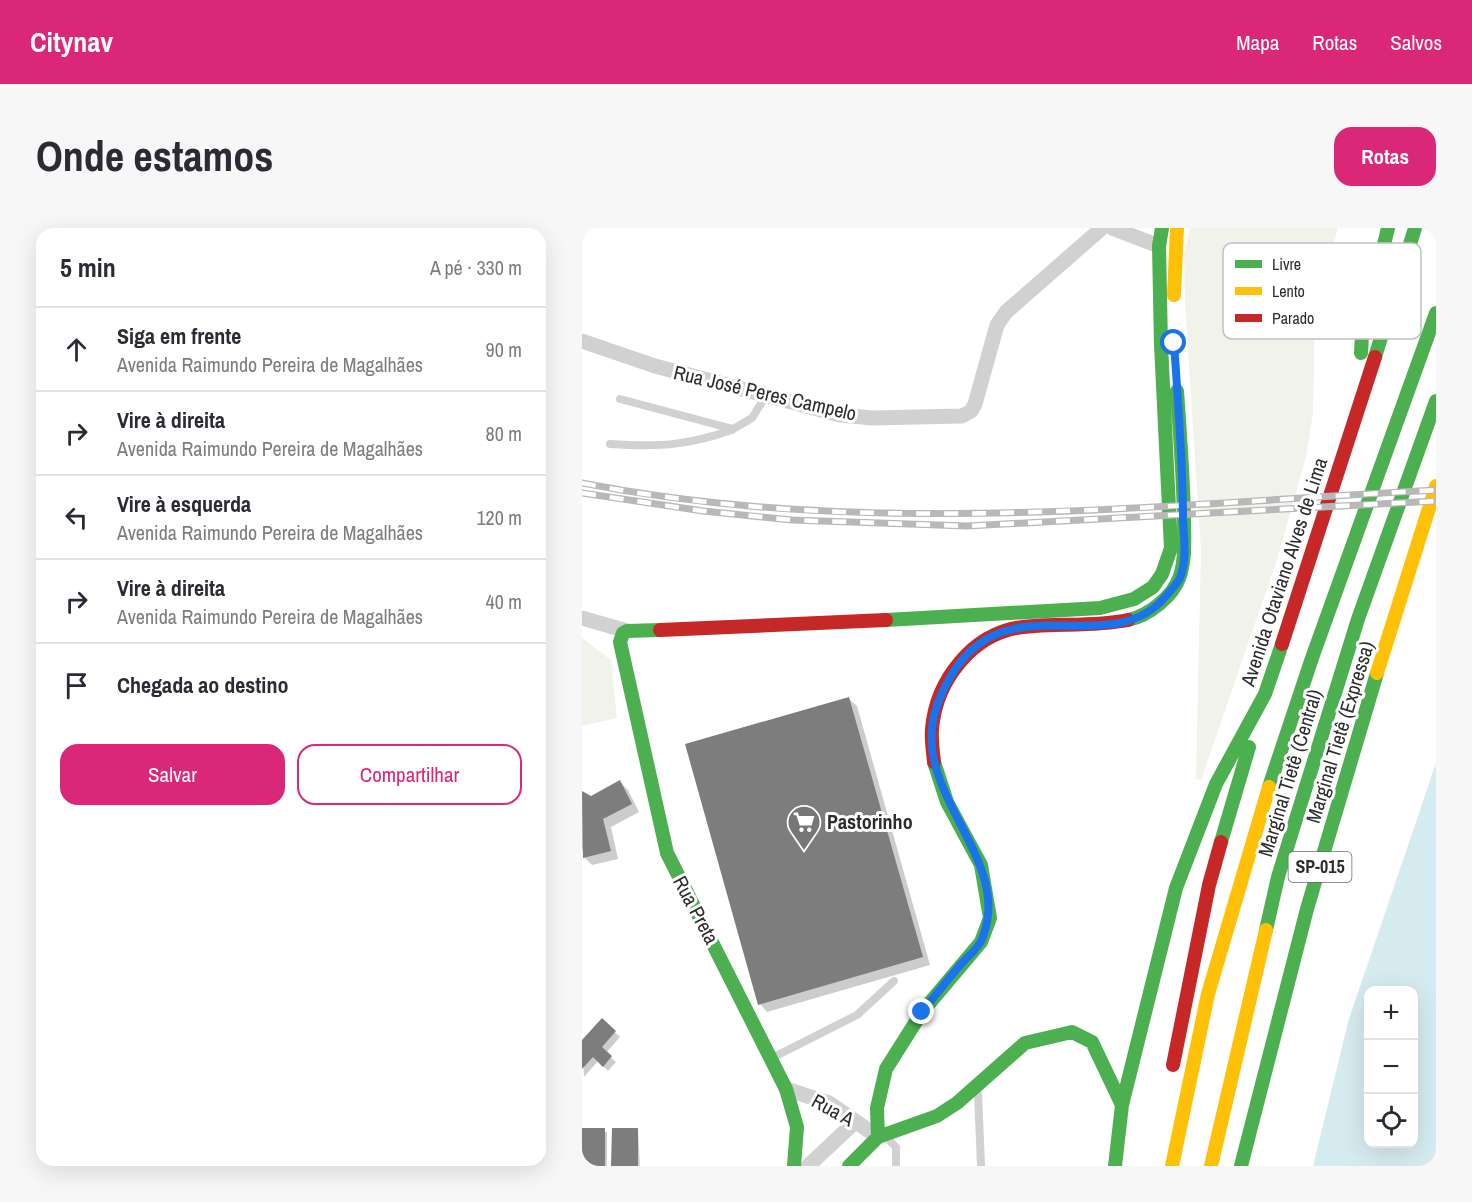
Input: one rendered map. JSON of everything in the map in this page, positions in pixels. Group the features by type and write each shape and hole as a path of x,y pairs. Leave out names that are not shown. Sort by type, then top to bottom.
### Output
{"main road":[{"path":"624,637 1106,608 1152,588 1163,573 1171,548 1159,246 1162,228"},
{"path":"878,1137 877,1108 886,1070 922,1012 981,942 990,918 981,865 947,802 934,762 932,730 937,705 950,676 967,653 986,638 1021,627 1101,625 1136,618 1148,613 1161,602 1179,579 1184,555 1183,466 1174,343 1177,228"},
{"path":"1384,243 1388,228"},
{"name":"Avenida Otaviano Alves de Lima","path":"1410,243 1415,228"},
{"path":"1172,1166 1196,1040 1234,894 1325,622 1436,313"},
{"path":"1362,339 1362,395"},
{"name":"Avenida Otaviano Alves de Lima","path":"1115,1166 1122,1105 1176,888 1216,784 1265,694 1317,542 1380,339"},
{"name":"Marginal Tietê (Central)","path":"1211,1166 1278,877 1358,619 1436,401"},
{"name":"Marginal Tietê (Expressa)","path":"1241,1166 1273,1035 1320,866 1436,486"},
{"path":"981,616 989,627 986,638"},
{"path":"1305,724 1325,660 1325,622"},
{"name":"Rua Preta","path":"624,637 667,853 675,873 702,918 786,1089 795,1114 799,1141 794,1166"},
{"path":"1171,1077 1209,885 1265,694"},
{"path":"849,1166 878,1137 937,1116 1025,1043 1072,1032 1092,1042 1122,1105"},
{"path":"1160,1166 1162,1142"}],"street":[{"name":"Rua José Peres Campelo","path":"582,341 655,366 765,397 840,415 873,418 962,416 971,411 975,404 997,326 1006,312 1102,228"},
{"path":"1112,228 1159,246"},
{"path":"582,618 598,623 624,637"},
{"name":"Rua A","path":"786,1089 829,1103 878,1137"},
{"path":"808,1166 855,1122"}],"lane":[{"path":"610,444 663,447 694,442 733,429 752,418 765,397"},
{"path":"620,399 733,429"},
{"path":"770,1059 857,1015 894,981"},
{"path":"978,1084 981,1166"},
{"path":"878,1137 888,1139 896,1147 896,1166"}],"shaded area":[{"path":"1190,228 1338,228 1334,243 1223,243 1223,339 1314,339 1313,413 1306,457 1277,560 1201,780 1196,779 1201,550 1185,303 1184,254"},
{"path":"582,638 611,660 617,718 582,726"},
{"path":"1436,763 1436,1166 1313,1166 1348,1022"}],"building":[{"name":"Pastorinho","path":"849,697 923,957 758,1005 685,744"},
{"path":"620,780 632,804 603,819 611,851 583,858 582,791 591,796"},
{"path":"602,1018 616,1031 602,1047 612,1056 603,1067 593,1057 582,1069 582,1040"},
{"path":"582,1128 605,1128 605,1166 582,1166"},
{"path":"612,1128 638,1128 638,1166 611,1166"}],"railway":[{"path":"582,483 688,500 794,509 901,513 1008,513 1116,509 1436,490"},
{"path":"582,493 703,511 792,520 967,526 1436,501"}],"traffic: fast":[{"path":"886,620 1100,608 1134,599 1153,587 1162,574 1171,548 1161,345 1159,246 1162,228"},
{"path":"1384,243 1388,228"},
{"path":"1410,243 1415,228"},
{"path":"1269,787 1312,658 1436,313"},
{"path":"1361,353 1362,339"},
{"path":"1375,357 1381,339"},
{"path":"1128,620 1151,610 1166,598 1177,584 1182,569 1184,516 1177,391"},
{"path":"1266,930 1278,877 1358,619 1436,401"},
{"path":"660,630 627,631 623,633 620,642 667,853 786,1089 797,1127 794,1166"},
{"path":"1115,1166 1122,1105 1176,888 1216,784 1265,694 1282,644"},
{"path":"1241,1166 1307,909 1377,673"},
{"path":"1221,842 1249,747"},
{"path":"849,1166 878,1137 877,1108 886,1069 922,1012 981,942 990,918 981,865 947,802 934,762"},
{"path":"878,1137 937,1116 957,1103 1025,1043 1072,1032 1092,1042 1122,1105"}],"traffic: slow":[{"path":"1174,295 1177,228"},
{"path":"1377,673 1436,486"},
{"path":"1172,1166 1208,994 1269,787"},
{"path":"1211,1166 1266,930"}],"traffic: jam":[{"path":"1282,644 1375,357"},
{"path":"660,630 886,620"},
{"path":"934,762 932,729 935,711 949,677 973,649 1005,631 1023,627 1128,620"},
{"path":"1173,1065 1209,885 1221,842"}],"place":[{"name":"Pastorinho","path":"804,851"}],"route":[{"path":"922,1012 981,942 990,918 981,865 968,837 947,802 934,762 932,730 937,705 950,676 967,653 986,638 1005,630 1021,627 1101,625 1136,618 1148,613 1161,602 1179,579 1184,555 1183,466 1174,343"}]}
